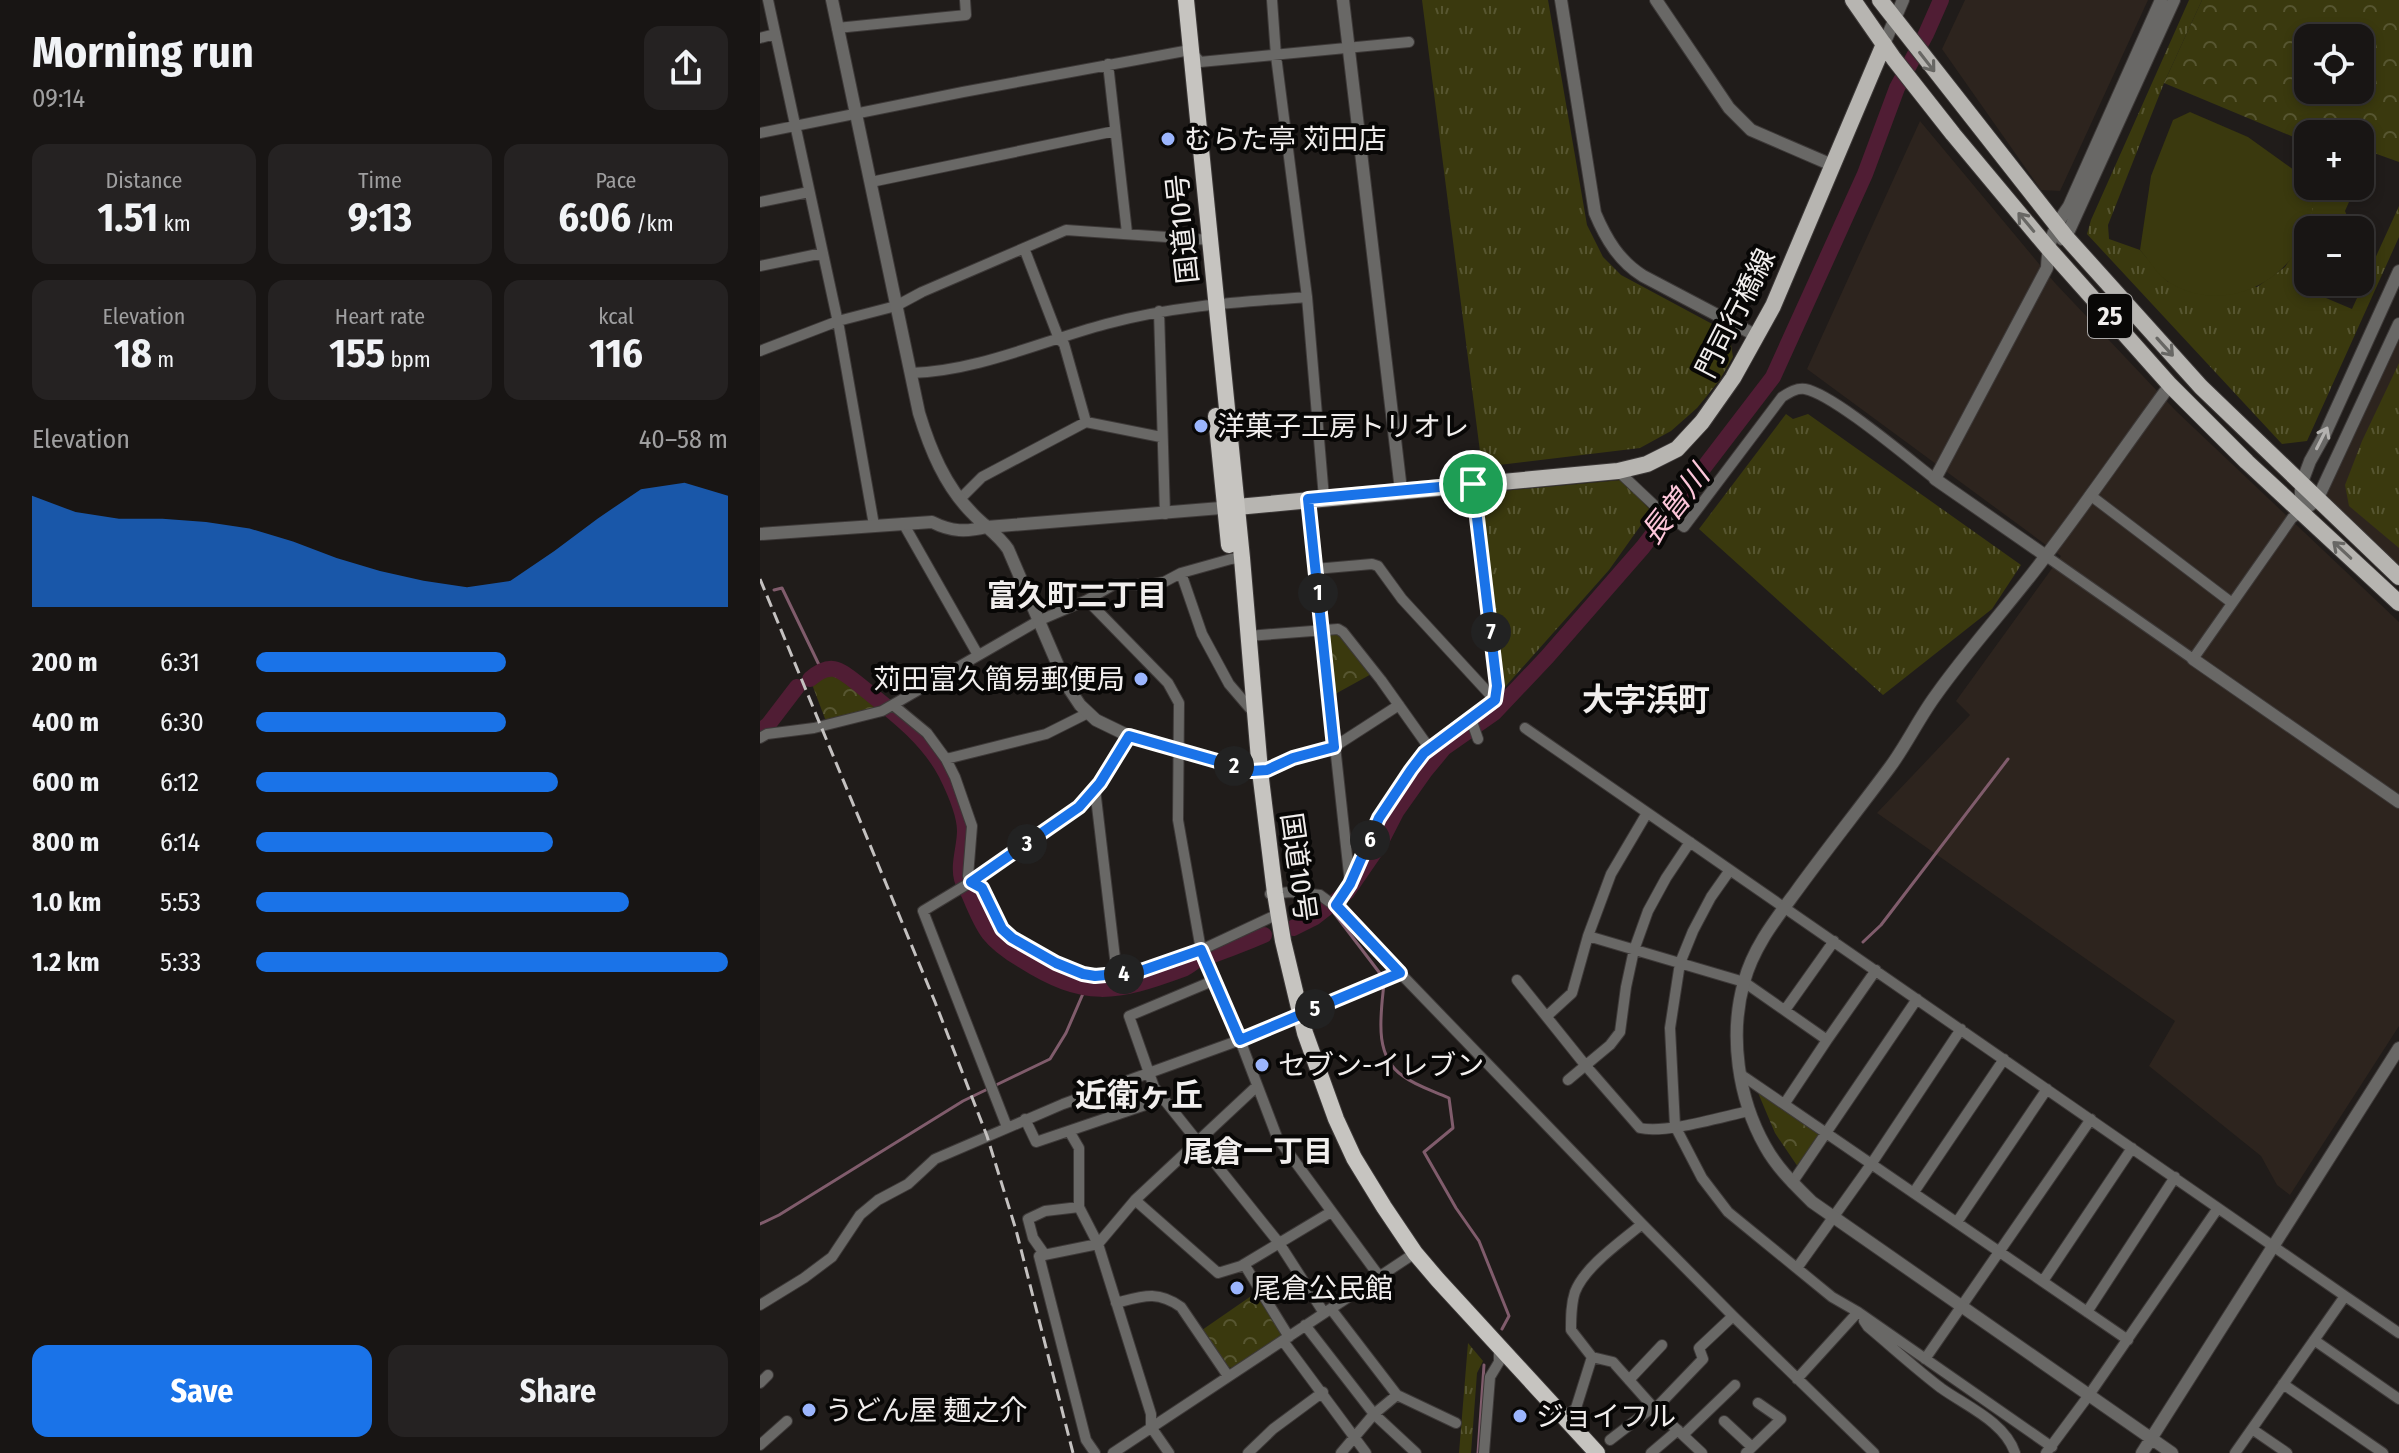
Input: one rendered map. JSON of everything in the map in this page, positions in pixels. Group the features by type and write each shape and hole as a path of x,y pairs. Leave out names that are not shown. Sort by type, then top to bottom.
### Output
{"highway":[{"name":"国道10号","path":"1178,0 1187,50"},
{"name":"国道10号","path":"1186,0 1193,136 1230,507 1248,636 1251,710"},
{"name":"国道10号","path":"1237,558 1256,771 1275,915 1277,954 1297,1016 1309,1076 1342,1154 1378,1217 1412,1255 1434,1290 1597,1453"},
{"name":"国道10号","path":"1499,1355 1584,1453"}],"main road":[{"name":"25","path":"1853,0 1953,134 2048,248 2170,385 2247,462 2399,603"},
{"name":"25","path":"1880,0 2061,231 2201,387 2399,577"},
{"name":"門司行橋線","path":"1230,507 1618,471 1647,464 1677,449 1719,400 1757,336 1795,255 1884,44"}],"street":[{"path":"768,0 838,321 874,525"},
{"path":"832,0 928,445 960,499 970,512 1001,538 1008,549 1066,684 1088,713 1129,736 1256,771 1334,747 1399,705"},
{"path":"837,28 966,15 965,0"},
{"path":"1272,0 1276,56 1307,297 1316,498 1315,569 1350,884"},
{"path":"1343,0 1401,490"},
{"path":"1561,0 1595,213 1609,242 1629,267 1643,276 1757,336"},
{"path":"1656,0 1741,121 1751,130 1832,165"},
{"path":"1884,44 1903,0"},
{"path":"2061,231 2069,206 2161,0"},
{"path":"1935,479 2047,268 2048,248 2061,231 2174,0"},
{"path":"760,38 775,34"},
{"path":"760,133 1187,50 1200,62 1409,42"},
{"path":"1108,64 1127,233"},
{"path":"871,182 1115,131"},
{"path":"760,202 809,192"},
{"path":"760,351 838,321 896,306 1066,230 1205,239"},
{"path":"1024,248 1059,339 1064,344 1086,422"},
{"path":"760,266 823,253"},
{"path":"2301,512 2301,485 2310,461 2399,271"},
{"path":"911,373 940,372 1103,324 1159,311 1307,297"},
{"path":"1159,311 1165,514"},
{"path":"2193,659 2292,518 2317,500 2399,324"},
{"path":"2170,385 2046,556 1936,695 1891,766 1785,907 1756,952 1744,982 1738,1030 1740,1074 1749,1111 1766,1147 1792,1183 1833,1217 2172,1453"},
{"path":"1618,471 1654,505 1684,527 1782,397 1800,389 1821,395 1935,479 2399,802"},
{"path":"960,499 982,477 1086,422 1161,437"},
{"path":"1336,905 1350,884 1379,818 1411,770 1430,749 1472,722 1495,700 1497,686 1473,484"},
{"path":"2090,495 2232,603"},
{"path":"760,534 932,522 949,531 966,532 987,527 1230,507"},
{"path":"903,523 978,655"},
{"path":"760,738 767,734 814,728 889,707 1038,621 1115,584 1164,582 1181,573 1237,558"},
{"path":"1315,569 1378,566 1402,599 1495,700"},
{"path":"1181,573 1202,634 1229,684 1251,710"},
{"path":"1087,600 1168,683 1179,703 1178,820 1201,950 1277,1137 1379,1276"},
{"path":"1248,636 1338,629 1343,632 1430,749"},
{"path":"889,707 927,733 955,777 972,826 968,876 971,882 982,888 1002,929 1056,963 1095,976 1138,972 1201,950 1275,915"},
{"path":"946,759 1046,734 1088,713"},
{"path":"1472,722 1478,739"},
{"path":"1525,728 2399,1333"},
{"path":"1007,1127 923,911 971,882 1079,807 1095,789 1129,736"},
{"path":"1095,789 1117,975"},
{"path":"1547,1016 1572,993 1588,936 1611,874 1647,813"},
{"path":"1568,1080 1610,1045 1620,1032 1634,950 1648,911 1690,842"},
{"path":"1730,870 1711,897 1680,963 1670,1028 1675,1126 1702,1178 1728,1212 1832,1297 1925,1359 2049,1450 2218,1208"},
{"path":"1271,894 1320,895 1347,915 1642,1224 1874,1453"},
{"path":"1588,936 1744,982 1827,1040"},
{"path":"1785,1010 1834,941"},
{"path":"1785,1103 1876,970"},
{"path":"760,1305 832,1257 860,1215 878,1200 908,1184 935,1159 1025,1119 1240,1040 1400,973"},
{"path":"1215,980 1129,1016 1154,1087 1397,1395 1456,1423"},
{"path":"1517,980 1640,1128 1649,1130 1675,1126 1749,1111"},
{"path":"1792,1183 1917,999"},
{"path":"1797,1268 1872,1163 1961,1029"},
{"path":"2142,1453 2275,1248 2399,1048"},
{"path":"1914,1192 2004,1059"},
{"path":"1740,1074 2128,1340"},
{"path":"1095,1453 1086,1440 1039,1256 1098,1244 1135,1200 1257,1086"},
{"path":"1957,1222 2047,1089"},
{"path":"1025,1119 1036,1142 1163,1099"},
{"path":"1925,1359 2091,1119"},
{"path":"1069,1131 1079,1148 1079,1207 1098,1244 1151,1414 1151,1427 1169,1453"},
{"path":"2043,1281 2132,1148"},
{"path":"2087,1312 2175,1177"},
{"path":"1135,1200 1218,1273 1244,1264 1331,1212"},
{"path":"1045,1255 1033,1238 1028,1219 1045,1211 1079,1207"},
{"path":"1642,1224 1592,1267 1580,1282 1572,1304 1571,1330 1592,1357 1613,1362 1654,1408 1702,1453"},
{"path":"1113,1453 1412,1255"},
{"path":"1244,1264 1286,1339 1366,1453"},
{"path":"1116,1303 1155,1295 1173,1301 1181,1307 1228,1376"},
{"path":"2235,1453 2345,1296"},
{"path":"1797,1379 1858,1312"},
{"path":"1858,1312 1868,1327 1931,1379 1996,1426 2010,1439 2015,1453"},
{"path":"1610,1440 1654,1408 1703,1359 1699,1348 1733,1316"},
{"path":"1305,1325 1374,1414 1416,1453"},
{"path":"2314,1340 2399,1399"},
{"path":"1629,1380 1662,1345"},
{"path":"1484,1453 1490,1377 1499,1355"},
{"path":"1564,1419 1576,1408 1592,1357"},
{"path":"2283,1384 2383,1453"},
{"path":"1651,1453 1735,1385"},
{"path":"1248,1453 1273,1429 1323,1392"},
{"path":"1341,1453 1374,1414 1397,1395"},
{"path":"1724,1421 1749,1450 1781,1419 1758,1403"},
{"path":"760,1445 787,1421"},
{"path":"2252,1429 2287,1453"}],"shaded area":[{"path":"1965,0 2148,0 2060,191 2041,190 1942,49"},
{"path":"1920,121 2055,283 2176,411 2399,622 2399,1026 2290,1195 2277,1185 2261,1156 2149,1066 2175,1021 1877,813 1970,715 1956,701 2061,556 1807,369"},
{"path":"2399,324 2399,577 2317,500"}],"green space":[{"path":"1422,0 1548,0 1587,225 1603,257 1621,275 1729,333 1733,357 1719,381 1697,408 1671,431 1640,448 1482,467"},
{"path":"2189,0 2202,0 2164,83 2108,225 2109,239 2140,250 2168,282 2257,287 2285,267 2294,253 2294,296 2321,296 2352,309 2358,296 2372,296 2307,441 2282,444 2087,234"},
{"path":"2202,0 2399,0 2399,162 2374,153 2374,120 2294,120 2294,137 2164,83"},
{"path":"2190,112 2248,137 2294,170 2294,200 2312,200 2310,216 2294,216 2294,255 2278,272 2259,285 2238,293 2216,296 2193,293 2166,280 2140,250 2151,176 2173,120"},
{"path":"2312,200 2350,200 2345,211 2347,216 2310,216"},
{"path":"2399,206 2399,237 2374,292 2374,261"},
{"path":"2399,363 2399,548 2349,506 2345,485"},
{"path":"1786,414 1793,419 1808,414 2021,565 1992,609 1883,695 1699,529"},
{"path":"1622,480 1651,511 1609,570 1505,687 1481,493"},
{"path":"1338,629 1375,672 1328,698 1322,631"},
{"path":"829,668 845,674 887,708 827,724 810,679 821,669"},
{"path":"1756,1088 1828,1129 1798,1167 1775,1133"},
{"path":"1257,1292 1281,1336 1234,1368 1225,1367 1202,1330"},
{"path":"1468,1343 1483,1361 1477,1373 1471,1453 1459,1453"}],"waterway":[{"name":"長曽川","path":"1293,928 1315,917 1347,892 1378,847 1396,812 1444,748 1494,713 1547,657 1643,547 1773,377 1865,174 1897,88 1941,0"},
{"path":"774,590 782,588 821,669"},
{"name":"長曽川","path":"810,679 829,669 844,674 894,713 938,759 956,794 965,824 961,873 979,918 1002,946 1044,973 1083,987 1119,988 1183,969 1264,935"},
{"name":"長曽川","path":"760,731 797,687"},
{"path":"1863,942 1881,925 2008,759"},
{"path":"1331,909 1382,976"},
{"path":"1384,983 1381,1034 1393,1068 1419,1086 1449,1098 1453,1128 1424,1152 1479,1241 1509,1316 1502,1329"},
{"path":"760,1224 963,1101 1050,1059 1066,1033 1085,989"},
{"path":"1478,1453 1484,1365"}],"railway":[{"path":"760,579 935,1002 987,1136 1016,1230 1073,1453"}],"place":[{"name":"むらた亭 苅田店","path":"1168,139"},
{"name":"洋菓子工房トリオレ","path":"1201,426"},
{"name":"苅田富久簡易郵便局","path":"1141,679"},
{"name":"セブン-イレブン","path":"1262,1065"},
{"name":"尾倉公民館","path":"1237,1288"},
{"name":"うどん屋 麺之介","path":"809,1410"},
{"name":"ジョイフル","path":"1520,1416"}],"district":[{"name":"富久町二丁目","path":"1077,596"},
{"name":"大字浜町","path":"1646,700"},
{"name":"近衛ヶ丘","path":"1139,1095"},
{"name":"尾倉一丁目","path":"1258,1152"}],"route":[{"path":"1473,484 1497,686 1495,700 1424,753 1379,818 1360,864 1336,905 1400,973 1240,1040 1201,950 1138,972 1095,976 1056,963 1002,929 982,888 971,882 1079,807 1100,783 1129,736 1252,771 1267,770 1293,758 1334,747 1308,499 1473,484"}]}
